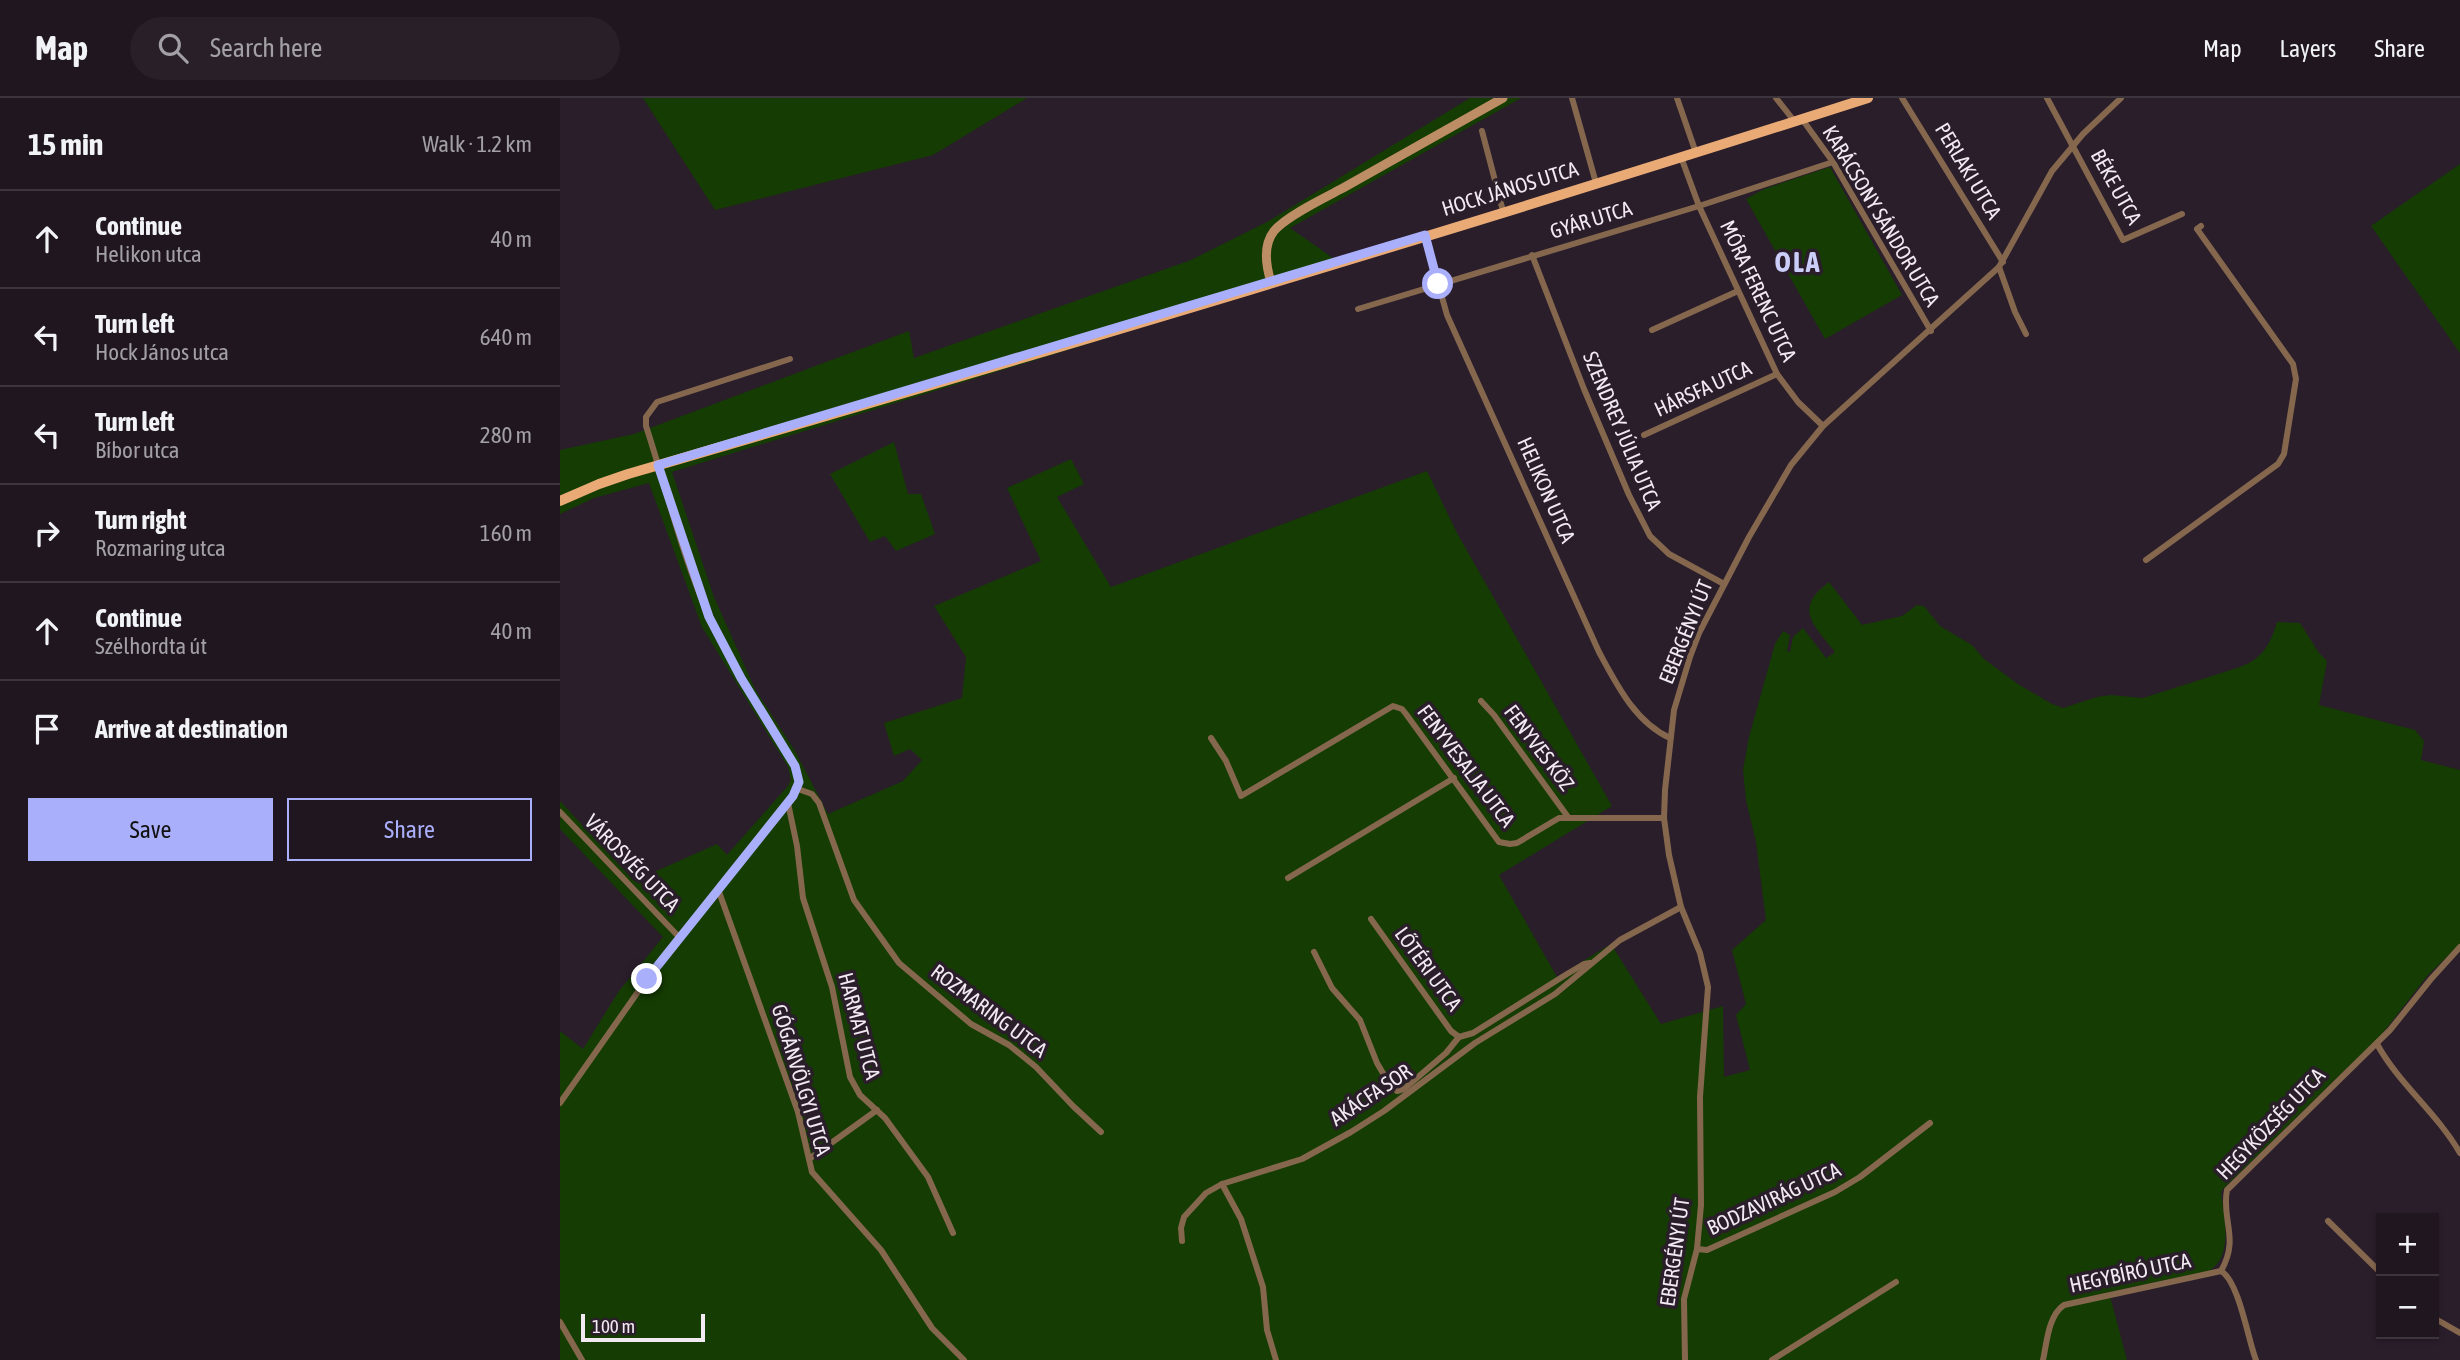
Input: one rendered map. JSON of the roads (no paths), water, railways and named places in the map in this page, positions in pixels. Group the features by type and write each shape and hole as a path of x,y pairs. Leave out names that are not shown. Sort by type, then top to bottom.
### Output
{"main road":[{"name":"HOCK JÁNOS UTCA","path":"560,501 599,484 658,465 1681,158 1868,98"}],"street":[{"path":"1271,282 1267,268 1268,247 1271,236 1278,228 1319,201 1503,98"},
{"path":"1572,98 1596,183"},
{"path":"1677,98 1696,153"},
{"name":"KARÁCSONY SÁNDOR UTCA","path":"1776,98 1833,162 1931,331"},
{"name":"PERLAKI UTCA","path":"1902,98 2001,265 2015,312 2026,334"},
{"name":"BÉKE UTCA","path":"2047,98 2123,240 2182,214"},
{"name":"EBERGÉNYI ÚT","path":"1685,1360 1684,1299 1698,1249 1702,1188 1702,1058 1708,987 1700,953 1681,907 1664,818 1674,710 1690,657 1724,584 1791,465 1823,426 2001,265 2052,171 2121,98"},
{"path":"1482,131 1503,211"},
{"name":"MÓRA FERENC UTCA","path":"1681,158 1699,206 1777,374 1798,402 1823,426"},
{"name":"GYÁR UTCA","path":"1358,309 1699,206 1833,162"},
{"path":"2146,560 2278,464 2284,454 2296,379 2293,364 2197,229 2201,226"},
{"name":"HELIKON UTCA","path":"1425,235 1447,315 1600,652 1621,690 1639,715 1670,738"},
{"name":"SZENDREY JÚLIA UTCA","path":"1532,256 1584,389 1629,495 1650,536 1669,554 1724,584"},
{"path":"1652,331 1738,291"},
{"path":"560,1103 679,937 798,789 799,778 795,766 741,678 709,617 646,426 646,417 652,406 663,399 790,359"},
{"name":"HÁRSFA UTCA","path":"1644,435 1777,374"},
{"name":"FENYVES KÖZ","path":"1480,701 1501,724 1568,817"},
{"name":"FENYVESALJA UTCA","path":"1211,738 1226,761 1241,796 1393,706 1406,714 1495,837 1505,844 1517,843 1552,821 1568,817 1664,818"},
{"path":"1288,878 1454,778"},
{"name":"ROZMARING UTCA","path":"798,789 812,794 819,803 854,900 899,963 971,1024 1009,1045 1036,1067 1073,1107 1101,1132"},
{"name":"HARMAT UTCA","path":"788,803 797,846 803,898 832,987 850,1077 860,1095 877,1110 928,1177 953,1233"},
{"name":"VÁROSVÉG UTCA","path":"560,812 679,937"},
{"name":"GÓGÁNVÖLGYI UTCA","path":"718,889 798,1112 812,1172 881,1250 932,1328 964,1360"},
{"name":"AKÁCFA SOR","path":"1222,1184 1302,1159 1351,1132 1475,1043 1555,994 1620,940 1681,907"},
{"name":"LŐTÉRI UTCA","path":"1371,919 1451,1031 1460,1037"},
{"name":"HEGYKÖZSÉG UTCA","path":"2221,1271 2227,1262 2231,1239 2225,1197 2230,1185 2377,1044 2460,947"},
{"path":"1314,952 1332,988 1360,1020 1377,1063 1397,1091 1404,1089 1446,1053 1460,1037 1473,1033 1567,974 1592,962"},
{"path":"2377,1044 2396,1071 2443,1126 2460,1153"},
{"path":"809,1159 877,1110"},
{"name":"BODZAVIRÁG UTCA","path":"1698,1249 1707,1250 1835,1192 1930,1123"},
{"path":"1182,1241 1184,1217 1206,1193 1222,1184 1241,1219 1263,1287 1267,1330 1276,1360"},
{"path":"2328,1221 2376,1268"},
{"path":"2221,1271 2226,1273 2234,1290 2256,1360"},
{"name":"HEGYBÍRÓ UTCA","path":"2043,1360 2049,1328 2058,1309 2064,1305 2221,1271"},
{"path":"1772,1360 1896,1282"},
{"path":"2439,1321 2460,1333"},
{"path":"560,1322 582,1360"}],"district":[{"name":"OLA","path":"1798,262"}]}
